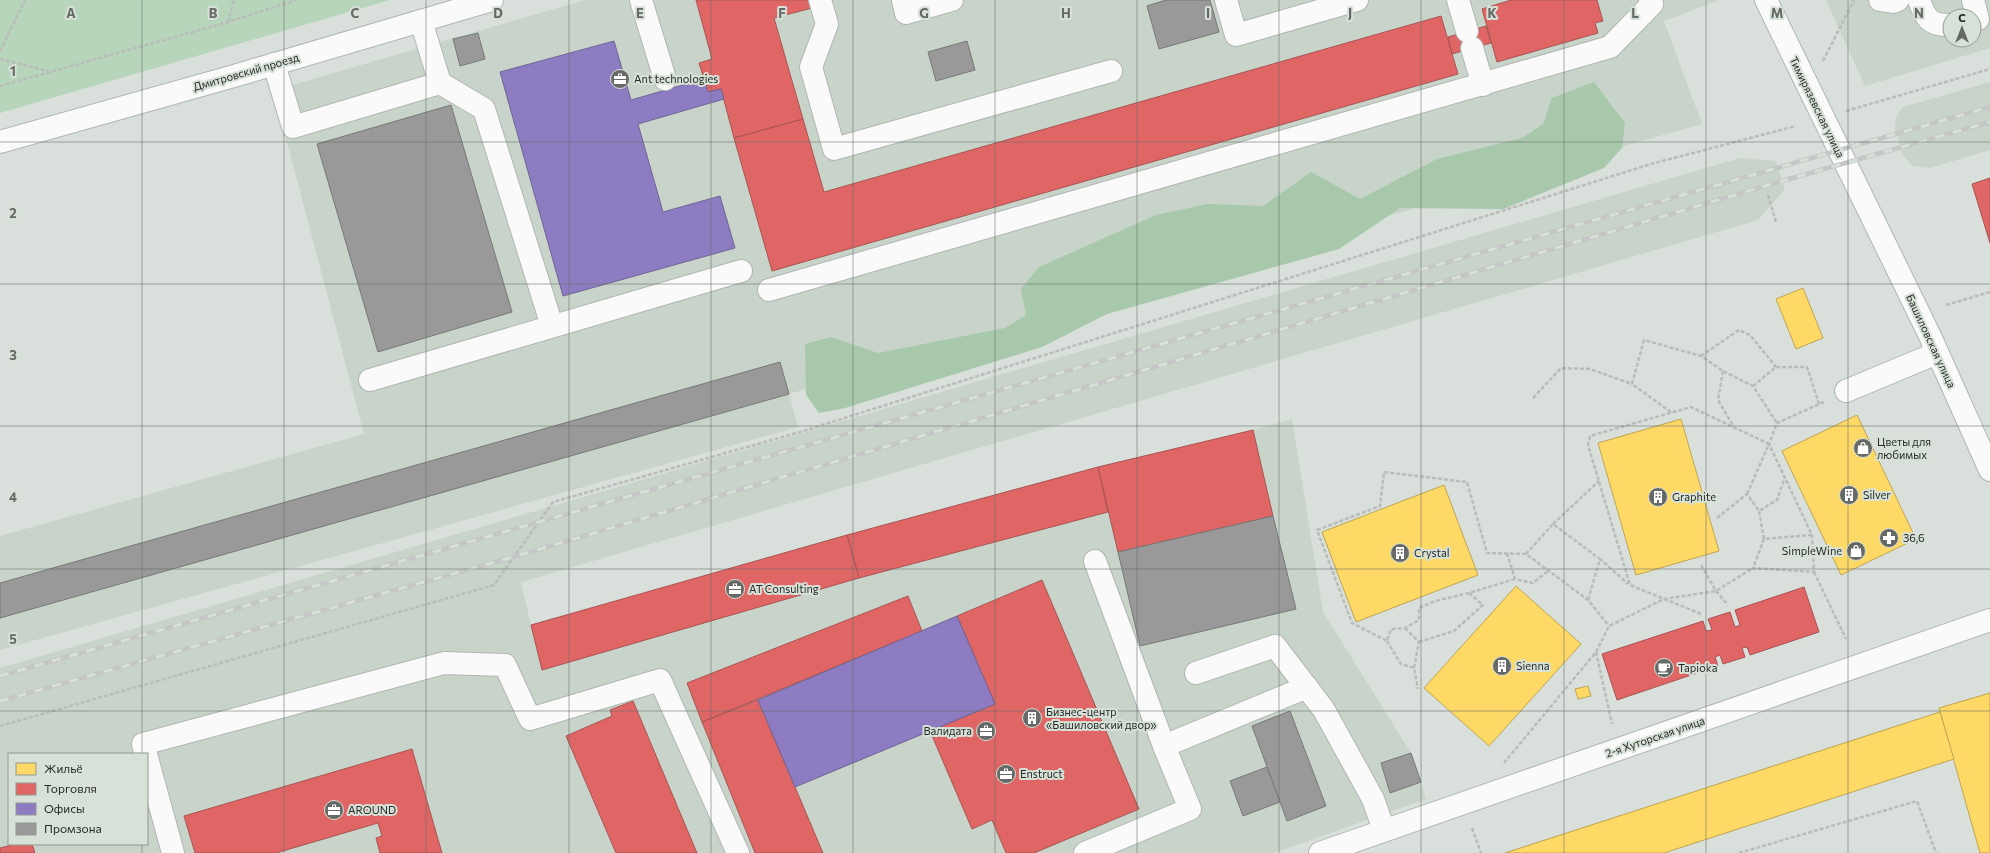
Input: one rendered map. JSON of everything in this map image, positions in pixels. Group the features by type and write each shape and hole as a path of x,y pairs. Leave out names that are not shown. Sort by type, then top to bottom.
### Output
{"street":[{"name":"Дмитровский проезд","path":"0,142 492,0"},
{"path":"642,0 665,79"},
{"path":"820,0 827,24 811,67 834,149 1111,71"},
{"path":"903,0 906,13 952,0"},
{"path":"1226,0 1236,35 1357,0"},
{"path":"1458,0 1483,85"},
{"name":"Тимирязевская улица","path":"1766,0 1870,214"},
{"path":"1880,0 1893,2 1898,0"},
{"path":"1919,0 1925,16 1934,23 1942,26"},
{"path":"769,290 1483,85 1610,47 1655,1"},
{"path":"421,21 440,83 484,109 552,326"},
{"path":"274,64 293,127 440,83"},
{"name":"Башиловская улица","path":"1870,214 1938,353 1990,470"},
{"path":"370,380 741,271"},
{"path":"1846,391 1938,353"},
{"path":"1085,853 1190,808 1164,746 1095,562"},
{"name":"2-я Хуторская улица","path":"1320,853 1990,620"},
{"path":"1196,673 1275,646 1324,710 1373,799 1384,830"},
{"path":"146,753 143,744 444,663 505,665 530,719 660,680 738,853"},
{"path":"1164,746 1307,687"},
{"path":"148,762 173,853"}],"path":[{"path":"0,51 25,0"},
{"path":"228,22 234,0"},
{"path":"0,86 228,22 296,0"},
{"path":"1823,61 1854,0"},
{"path":"0,59 51,72"},
{"path":"1846,111 1990,69"},
{"path":"0,726 494,585 553,502 800,432 1651,164 1796,126"},
{"path":"1768,194 1776,222"},
{"path":"1946,305 1990,292"},
{"path":"1701,356 1739,330 1750,335 1776,367"},
{"path":"1632,384 1644,340 1701,356 1723,371 1753,386 1777,424"},
{"path":"1753,386 1776,367 1807,368 1819,404"},
{"path":"1533,398 1561,368 1590,369 1632,384 1672,412"},
{"path":"1723,371 1718,400 1734,427"},
{"path":"1717,518 1747,494 1770,444 1777,424 1846,391"},
{"path":"1630,585 1588,445 1590,436 1692,407 1770,444 1812,535 1814,572 1846,639"},
{"path":"1414,668 1401,664 1387,641 1352,623 1316,530 1380,506 1384,472 1467,482 1487,553 1526,554 1588,600 1609,626"},
{"path":"1759,511 1777,500 1785,477"},
{"path":"1526,554 1553,524 1599,481"},
{"path":"1747,494 1759,511 1764,539 1753,568"},
{"path":"1553,524 1600,558 1630,585 1701,614"},
{"path":"1764,539 1812,535"},
{"path":"1507,554 1515,579"},
{"path":"1588,600 1600,558"},
{"path":"1701,565 1716,590 1728,605"},
{"path":"1504,763 1596,652 1609,626 1664,598 1716,590 1753,568 1814,572"},
{"path":"1387,641 1391,629 1405,628 1419,620 1419,608 1515,579 1533,582 1548,571"},
{"path":"1419,642 1454,630 1483,605 1469,594"},
{"path":"1405,628 1419,642"},
{"path":"1418,689 1414,668 1419,642"},
{"path":"1596,652 1612,724"},
{"path":"1739,853 1917,801 1936,853"},
{"path":"1472,828 1481,853"}],"shaded area":[{"path":"585,0 1717,1 1664,21 1702,124 789,394 798,427 0,650 0,536 364,434 277,104 282,88"},
{"path":"1826,0 1990,0 1990,48 1865,86"},
{"path":"1990,82 1990,150 1930,168 1913,166 1902,154 1895,128 1896,117 1903,107"},
{"path":"1740,158 1776,161 1785,189 1758,220 521,582 531,625 1098,467 1253,430 1292,419 1323,612 1411,753 1426,799 1274,853 0,853 0,668"}],"green space":[{"path":"0,0 390,0 0,113"},
{"path":"1594,82 1625,123 1622,148 1604,168 1503,209 1400,208 1339,249 1107,314 1042,347 845,408 819,413 806,395 805,344 831,337 878,353 1005,328 1026,315 1021,289 1039,267 1156,215 1208,204 1263,206 1311,172 1360,199 1437,159 1522,138 1543,124 1552,98"}],"building: Жильё":[{"path":"1803,288 1823,338 1796,349 1776,299"},
{"name":"Silver","path":"1857,415 1916,539 1841,575 1782,451"},
{"name":"Graphite","path":"1681,419 1719,551 1636,575 1598,443"},
{"name":"Crystal","path":"1444,485 1478,575 1356,622 1322,532"},
{"name":"Sienna","path":"1516,586 1581,644 1489,746 1424,688"},
{"path":"1588,686 1591,696 1578,699 1575,689"},
{"path":"1990,693 1990,853 1980,853 1939,708"},
{"path":"1940,712 1954,759 1664,853 1505,853"}],"building: Торговля":[{"path":"696,0 810,0 812,8 774,18 803,119 734,138 721,89 708,92 699,63 712,59"},
{"path":"1511,0 1597,0 1603,21 1595,23 1598,33 1497,62 1482,9"},
{"path":"1441,16 1458,74 772,271 734,138 803,119 824,192"},
{"path":"1486,26 1491,43 1452,54 1448,37"},
{"path":"1990,178 1990,243 1972,184"},
{"path":"1253,430 1273,516 1118,552 1098,467"},
{"path":"1098,467 1108,512 859,578 847,535"},
{"path":"847,535 859,578 542,670 531,625"},
{"name":"Бизнес-центр «Башиловский двор»","path":"1042,580 1139,809 1034,853 1006,853 992,820 972,829 930,731 995,704 957,616"},
{"path":"1804,587 1819,632 1750,655 1747,647 1742,648 1745,657 1723,664 1720,655 1715,657 1718,666 1617,700 1602,654 1703,621 1706,631 1712,630 1708,619 1730,612 1735,627 1740,625 1735,610"},
{"path":"908,596 922,631 702,722 687,683"},
{"path":"758,700 823,853 755,853 702,722"},
{"path":"633,701 697,853 616,853 566,736 612,716 610,710"},
{"path":"412,749 442,853 380,853 376,838 382,836 378,823 276,853 195,853 184,816"},
{"path":"12,845 32,845 35,853 0,853 0,848"}],"building: Офисы":[{"path":"614,41 631,100 704,79 708,92 721,89 724,99 638,124 663,212 720,196 735,248 563,296 500,72"},
{"path":"957,616 995,704 795,787 758,700"}],"building: Промзона":[{"path":"1166,0 1210,0 1219,32 1159,49 1147,6"},
{"path":"478,33 485,59 460,66 453,39"},
{"path":"967,41 975,70 936,81 928,52"},
{"path":"451,105 512,312 378,352 317,144"},
{"path":"780,362 789,394 0,618 0,583"},
{"path":"1273,516 1296,609 1140,646 1118,552"},
{"path":"1290,711 1326,806 1287,821 1252,726"},
{"path":"1411,753 1421,782 1390,793 1381,763"},
{"path":"1267,767 1280,802 1243,816 1230,781"}],"railway":[{"path":"0,676 1990,107"},
{"path":"0,701 513,557 1782,181 1990,122"}],"place":[{"name":"Ant technologies","path":"620,79"},
{"name":"Цветы для любимых","path":"1863,448"},
{"name":"Silver","path":"1849,495"},
{"name":"Graphite","path":"1658,497"},
{"name":"36,6","path":"1889,538"},
{"name":"SimpleWine","path":"1856,551"},
{"name":"Crystal","path":"1400,553"},
{"name":"AT Consulting","path":"735,589"},
{"name":"Sienna","path":"1502,666"},
{"name":"Tapioka","path":"1664,668"},
{"name":"Бизнес-центр «Башиловский двор»","path":"1032,718"},
{"name":"Валидата","path":"986,731"},
{"name":"Enstruct","path":"1006,774"},
{"name":"AROUND","path":"334,810"}]}
